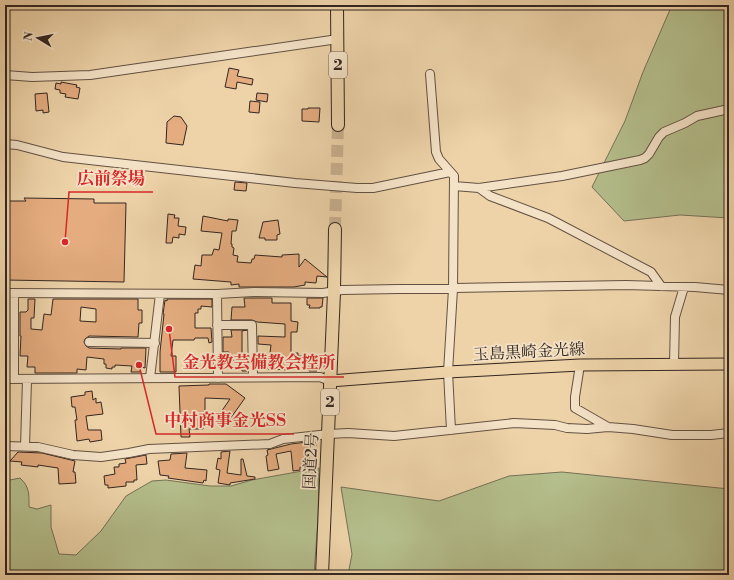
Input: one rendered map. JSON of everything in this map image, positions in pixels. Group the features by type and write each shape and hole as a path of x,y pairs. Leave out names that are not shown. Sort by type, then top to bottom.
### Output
{"highway":[{"name":"2","path":"337,5 338,125"},
{"name":"国道2号","path":"322,575 329,434 335,229"}],"main road":[{"name":"玉島黒崎金光線","path":"330,381 448,372 580,365 729,364"}],"street":[{"path":"5,75 32,77 90,75 338,40"},
{"path":"430,74 436,152 454,176 453,289 448,372 451,430"},
{"path":"454,186 479,188 562,176 640,160 649,154 664,132 697,116 729,109"},
{"path":"5,144 17,145 63,157 296,183 357,188 373,188 450,172"},
{"path":"479,188 490,196 548,218 650,272 661,286"},
{"path":"330,381 320,377 9,379 9,293 217,294 254,292 334,292 342,290 626,285 729,290"},
{"path":"674,364 675,317 684,287"},
{"path":"150,378 160,294"},
{"path":"217,294 218,378"},
{"path":"217,325 252,325 253,378"},
{"path":"89,342 155,343"},
{"path":"580,365 575,397 575,408 608,427"},
{"path":"25,446 27,380"},
{"path":"5,446 38,447 74,455 101,457 149,449 270,444 283,439 329,434 394,436 514,423 555,424 567,428 587,429 608,427 672,435 711,435 729,433"}],"green space":[{"path":"672,5 729,5 729,218 680,215 624,221 592,187 625,121 643,72"},
{"path":"319,468 318,519 314,575 5,575 5,481 20,478 23,481 28,491 29,507 37,509 51,505 51,527 59,554 76,555 101,531 126,496 152,481 166,480 210,486 231,486 252,480"},
{"path":"562,472 729,489 729,575 348,575 352,554 341,487 439,501 509,476"}],"building":[{"path":"229,68 239,70 237,76 253,79 252,85 237,82 236,89 225,87"},
{"path":"61,82 77,85 76,87 80,88 78,99 65,97 66,94 60,93 60,90 55,89 56,83 61,84"},
{"path":"47,93 49,112 43,113 43,110 36,111 35,94"},
{"path":"257,93 268,94 267,102 256,100"},
{"path":"250,101 260,102 259,113 249,112"},
{"path":"320,108 319,122 302,121 302,109"},
{"path":"174,116 181,117 187,126 183,145 166,143 167,122"},
{"path":"235,182 247,183 246,191 234,190"},
{"path":"24,198 94,199 94,203 126,203 124,282 5,280 5,201 26,201"},
{"path":"168,214 175,215 174,218 179,218 178,226 186,227 185,235 179,234 179,238 173,237 172,243 166,243"},
{"path":"203,216 228,221 228,219 238,220 236,231 232,231 231,244 234,248 233,255 238,256 237,262 251,263 255,255 282,257 282,255 299,254 299,267 305,259 327,277 317,276 316,283 305,282 305,285 294,287 239,287 239,284 231,285 231,282 193,279 195,265 201,266 202,255 212,255 214,249 219,250 222,233 201,231"},
{"path":"278,220 280,234 277,235 277,240 265,240 265,238 259,238 263,222"},
{"path":"244,298 272,298 272,303 291,303 291,321 298,322 297,332 291,332 291,353 298,353 298,356 318,357 317,371 309,371 309,363 290,364 290,370 268,369 271,345 258,344 258,336 285,337 285,324 257,322 252,320 231,320 232,307 245,307"},
{"path":"307,298 323,298 322,307 309,308 310,305 307,305"},
{"path":"28,299 35,299 34,318 31,318 31,329 42,330 44,314 51,315 53,299 138,299 138,310 142,310 142,323 139,323 138,337 89,336 84,342 89,348 146,348 145,368 141,367 140,372 131,372 132,366 115,365 112,369 106,368 104,359 87,357 86,370 77,369 77,373 35,373 35,367 27,367 28,356 20,356 20,312 26,312 28,310","holes":["81,307 96,309 96,322 80,321"]},
{"path":"167,299 212,299 212,307 201,306 201,309 198,309 198,313 195,313 195,328 211,328 212,342 209,343 208,338 173,340 171,356 176,356 176,372 160,372 163,314 165,300 167,301"},
{"path":"231,330 247,330 242,331 242,357 247,356 247,371 242,371 242,366 238,367 238,361 230,361 229,352 223,352 223,337 232,337"},
{"path":"226,384 245,398 230,419 221,412 230,399 205,398 205,422 203,422 203,429 189,429 190,437 181,437 179,386"},
{"path":"92,391 93,400 96,398 96,403 101,402 103,414 86,416 88,430 101,430 102,440 90,442 89,439 77,441 75,420 77,420 75,407 72,407 71,397 85,395 85,392"},
{"path":"315,441 316,446 308,447 310,465 306,465 307,467 300,467 300,470 293,471 291,451 276,454 279,469 268,471 266,456 268,455 267,450 291,444"},
{"path":"230,451 227,473 241,475 241,459 243,459 247,476 255,477 255,479 230,483 230,485 218,483 220,470 216,469 218,458 221,459 221,452"},
{"path":"18,452 42,453 75,461 73,472 75,472 76,483 59,484 58,468 38,465 38,467 21,465 22,462 10,461"},
{"path":"187,453 185,468 207,470 206,481 204,480 203,483 168,478 169,476 160,475 158,461 170,460 171,454"},
{"path":"146,455 147,464 136,465 137,480 134,480 134,482 126,482 126,486 108,488 108,485 105,485 104,476 115,474 114,467 119,467 119,464 126,463 125,459"}],"tunnel":[{"path":"335,229 338,125"}],"place":[{"name":"広前祭場","path":"65,242"},
{"name":"金光教芸備教会控所","path":"169,329"},
{"name":"中村商事金光SS","path":"139,365"}]}
